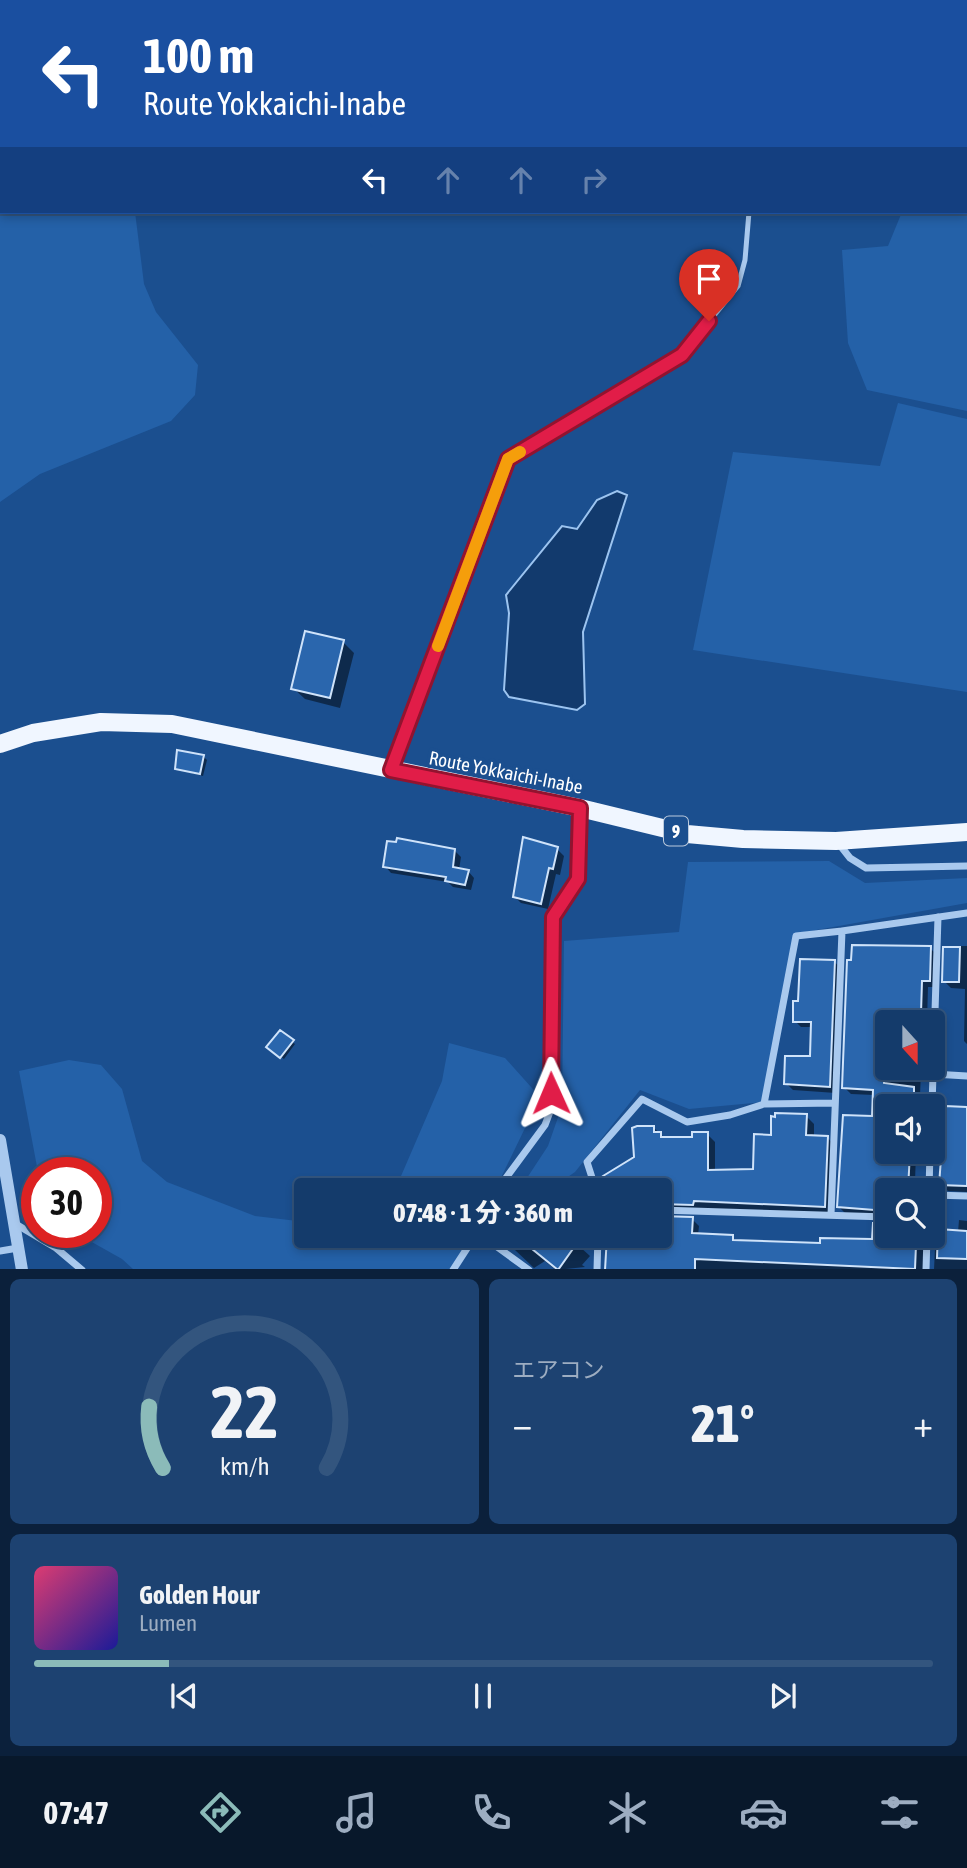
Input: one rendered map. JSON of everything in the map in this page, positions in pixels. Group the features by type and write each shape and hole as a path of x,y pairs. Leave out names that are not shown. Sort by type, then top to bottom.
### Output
{"main road":[{"name":"Route Yokkaichi-Inabe","path":"0,744 33,733 101,722 172,724 580,808 687,834 743,839 836,841 967,832"}],"street":[{"path":"506,1178 545,1125 551,1109 553,917 578,879 580,808"},
{"path":"836,841 850,858 866,868 967,866"},
{"path":"764,1104 796,936 967,913"},
{"path":"935,1010 938,917"},
{"path":"831,1215 842,931"},
{"path":"945,1075 967,1076"},
{"path":"592,1178 587,1162 642,1099 687,1122 730,1115 764,1104 835,1103"},
{"path":"0,1140 22,1269"},
{"path":"945,1195 967,1196"},
{"path":"672,1210 875,1217"},
{"path":"14,1222 56,1248 82,1269"},
{"path":"0,1251 18,1248"},
{"path":"453,1269 467,1248"},
{"path":"499,1248 529,1269"},
{"path":"597,1269 598,1248"},
{"path":"926,1269 927,1248"}],"lane":[{"path":"391,770 508,459 682,355 738,286 745,260 749,214"}],"shaded area":[{"path":"0,214 135,214 144,284 156,312 198,365 195,395 171,421 40,474 0,502"},
{"path":"901,214 967,214 967,411 867,390 848,343 842,250 888,246"},
{"path":"898,403 967,419 967,692 693,650 733,452 880,466"},
{"path":"617,491 627,495 583,632 585,704 577,710 509,697 504,690 509,613 506,595 562,526 577,529 597,500"},
{"path":"829,861 865,883 967,878 967,903 794,934 764,1102 689,1109 640,1090 575,1172 566,1178 527,1178 548,1146 562,1106 564,941 679,932 688,862"},
{"path":"449,1043 505,1058 540,1097 501,1178 400,1178 442,1081"},
{"path":"69,1060 101,1065 122,1089 142,1161 167,1182 255,1216 294,1221 294,1248 468,1248 457,1269 133,1269 102,1248 112,1248 112,1157 35,1157 19,1071"}],"building":[{"path":"305,631 344,640 330,698 291,689"},
{"path":"177,750 204,755 200,774 175,769"},
{"path":"523,837 558,847 553,869 549,868 541,904 513,897"},
{"path":"397,838 455,849 453,867 469,870 465,885 445,881 446,877 383,867 387,841 396,842"},
{"path":"852,945 931,946 930,981 922,981 921,1010 875,1010 875,1080 914,1087 914,1094 875,1094 875,1164 909,1164 909,1178 875,1178 875,1210 837,1207 843,1115 872,1116 873,1090 842,1088 847,960 851,960"},
{"path":"943,947 960,947 959,982 942,982"},
{"path":"800,959 835,960 830,1087 784,1084 785,1056 810,1056 811,1022 793,1022 793,1001 798,1001"},
{"path":"280,1030 294,1040 280,1058 266,1047"},
{"path":"945,1106 967,1107 967,1186 945,1185 945,1178 940,1178 941,1164 945,1164"},
{"path":"775,1113 807,1114 806,1135 828,1136 825,1207 694,1201 693,1205 672,1204 672,1178 603,1176 634,1157 632,1128 637,1126 654,1126 654,1132 661,1132 661,1137 692,1137 692,1132 708,1132 708,1170 753,1169 754,1134 771,1135 771,1116 775,1117"},
{"path":"672,1216 693,1217 692,1233 733,1235 733,1240 820,1243 820,1238 872,1239 875,1223 875,1248 916,1248 915,1269 695,1259 695,1269 605,1269 606,1248 672,1248"},
{"path":"945,1229 967,1231 967,1259 937,1258 937,1248 945,1248"},
{"path":"531,1248 574,1248 557,1269"}],"slow traffic":[{"path":"438,646 508,459 520,452"}],"route":[{"path":"551,1093 553,917 578,879 580,808 391,770 508,459 682,355 709,321"}]}
